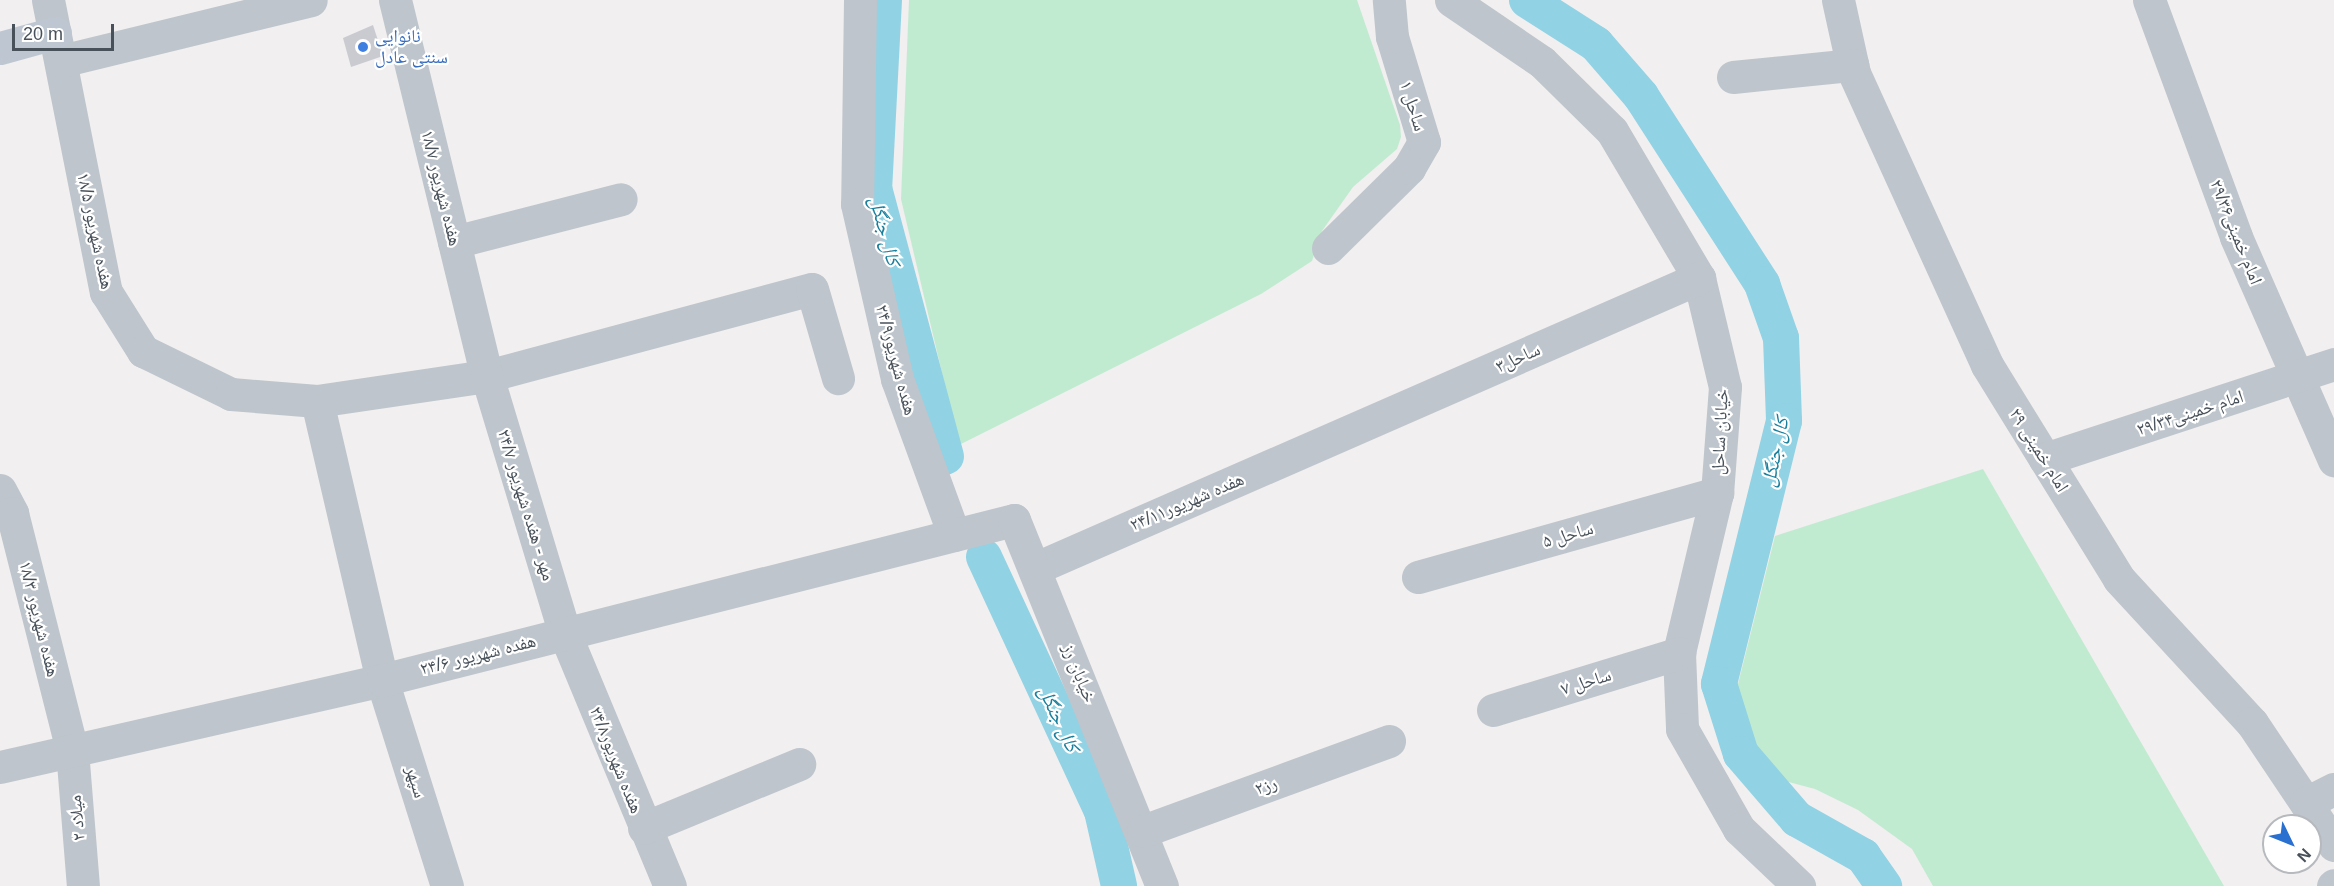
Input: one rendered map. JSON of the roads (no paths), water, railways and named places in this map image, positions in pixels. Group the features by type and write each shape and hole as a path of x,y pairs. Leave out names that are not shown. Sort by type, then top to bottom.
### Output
{"main road":[{"path":"0,48 58,47"}],"street":[{"name":"هفده شهریور ۱۸/۵","path":"48,0 106,292 143,351 231,394 318,401 487,376 812,289 838,378"},
{"path":"58,47 311,0"},
{"name":"هفده شهریور ۱۸/۷","path":"395,0 487,376"},
{"name":"هفده شهریور۲۴/۹","path":"860,0 857,204 897,379 954,536"},
{"name":"ساحل ۱","path":"1328,248 1409,168 1424,142 1392,37 1389,0"},
{"name":"خیابان ساحل","path":"1451,0 1542,62 1611,131 1699,278 1725,387 1717,493 1679,653 1682,729 1738,830 1799,886"},
{"name":"امام خمینی ۲۹","path":"1838,0 1852,65 1987,365 2118,579 2320,796 2334,845"},
{"name":"امام خمینی۲۹/۳۶","path":"2149,0 2236,237 2334,460"},
{"path":"1732,77 1852,65"},
{"path":"454,242 621,199"},
{"name":"ساحل۳","path":"1338,437 1699,278"},
{"name":"امام خمینی۲۹/۳۴","path":"2045,459 2298,378 2334,364"},
{"name":"مهر - هفده شهریور ۲۴/۷","path":"487,376 565,634"},
{"name":"سپهر","path":"318,401 382,680 447,886"},
{"name":"هفده شهریور۲۴/۱۱","path":"1036,568 1338,437"},
{"name":"هفده شهریور ۱۸/۳","path":"0,490 12,513 72,750"},
{"name":"ساحل ۵","path":"1419,577 1717,493"},
{"name":"خیابان رز","path":"954,536 1014,520 1036,568 1143,831 1162,886"},
{"name":"هفده شهریور ۲۴/۶","path":"0,767 382,680 954,536"},
{"name":"هفده شهریور۲۴/۸","path":"565,634 670,886"},
{"name":"ساحل ۷","path":"1492,710 1679,653"},
{"name":"رز۲","path":"1143,831 1389,741"},
{"name":"میلاد ۲","path":"72,750 83,886"},
{"path":"644,828 799,764"}],"waterway":[{"name":"کال جنگل","path":"884,0 874,188 946,456"},
{"name":"کال جنگل","path":"1527,0 1596,44 1641,96 1762,284 1781,338 1784,421 1719,684 1741,754 1797,819 1863,856 1884,886"},
{"name":"کال جنگل","path":"984,557 1102,811 1119,886"}],"place":[{"name":"نانوایی سنتی عادل","path":"363,47"}]}
